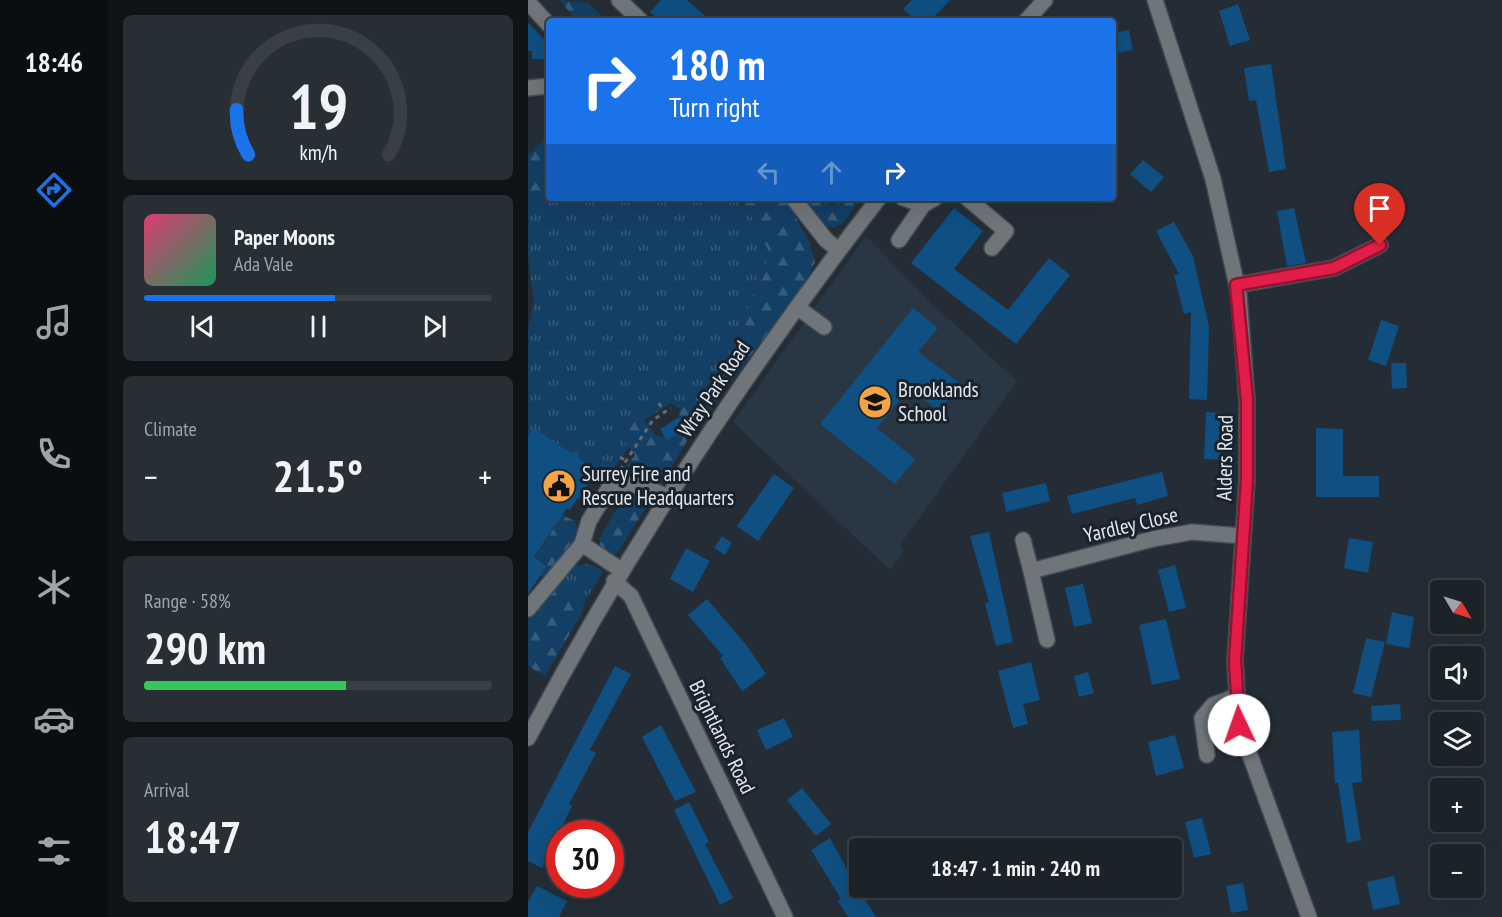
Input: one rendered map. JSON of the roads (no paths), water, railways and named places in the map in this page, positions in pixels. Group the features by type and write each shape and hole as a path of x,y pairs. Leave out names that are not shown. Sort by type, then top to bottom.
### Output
{"street":[{"path":"619,0 638,18"},
{"path":"1028,11 1045,0"},
{"name":"Alders Road","path":"1155,0 1213,179 1236,285 1247,400 1243,536 1235,660 1239,725 1309,917"},
{"path":"528,2 546,22"},
{"path":"528,88 546,86"},
{"path":"795,201 826,240 838,250"},
{"name":"Wray Park Road","path":"528,738 617,576 667,497 716,422 797,307 877,201"},
{"path":"899,240 929,201"},
{"path":"971,201 1006,231 992,248"},
{"path":"1236,285 1334,268 1380,245"},
{"path":"797,307 824,327"},
{"path":"528,609 582,544 589,521 611,485 629,483 643,485 667,497"},
{"name":"Yardley Close","path":"1031,571 1153,539 1192,532 1243,536"},
{"path":"1023,540 1047,640"},
{"name":"Brightlands Road","path":"582,544 617,576 631,596 785,917"},
{"path":"1207,755 1202,718 1213,705 1237,696"}],"place":[{"name":"Brooklands School","path":"875,402"},
{"name":"Surrey Fire and Rescue Headquarters","path":"559,486"}]}
